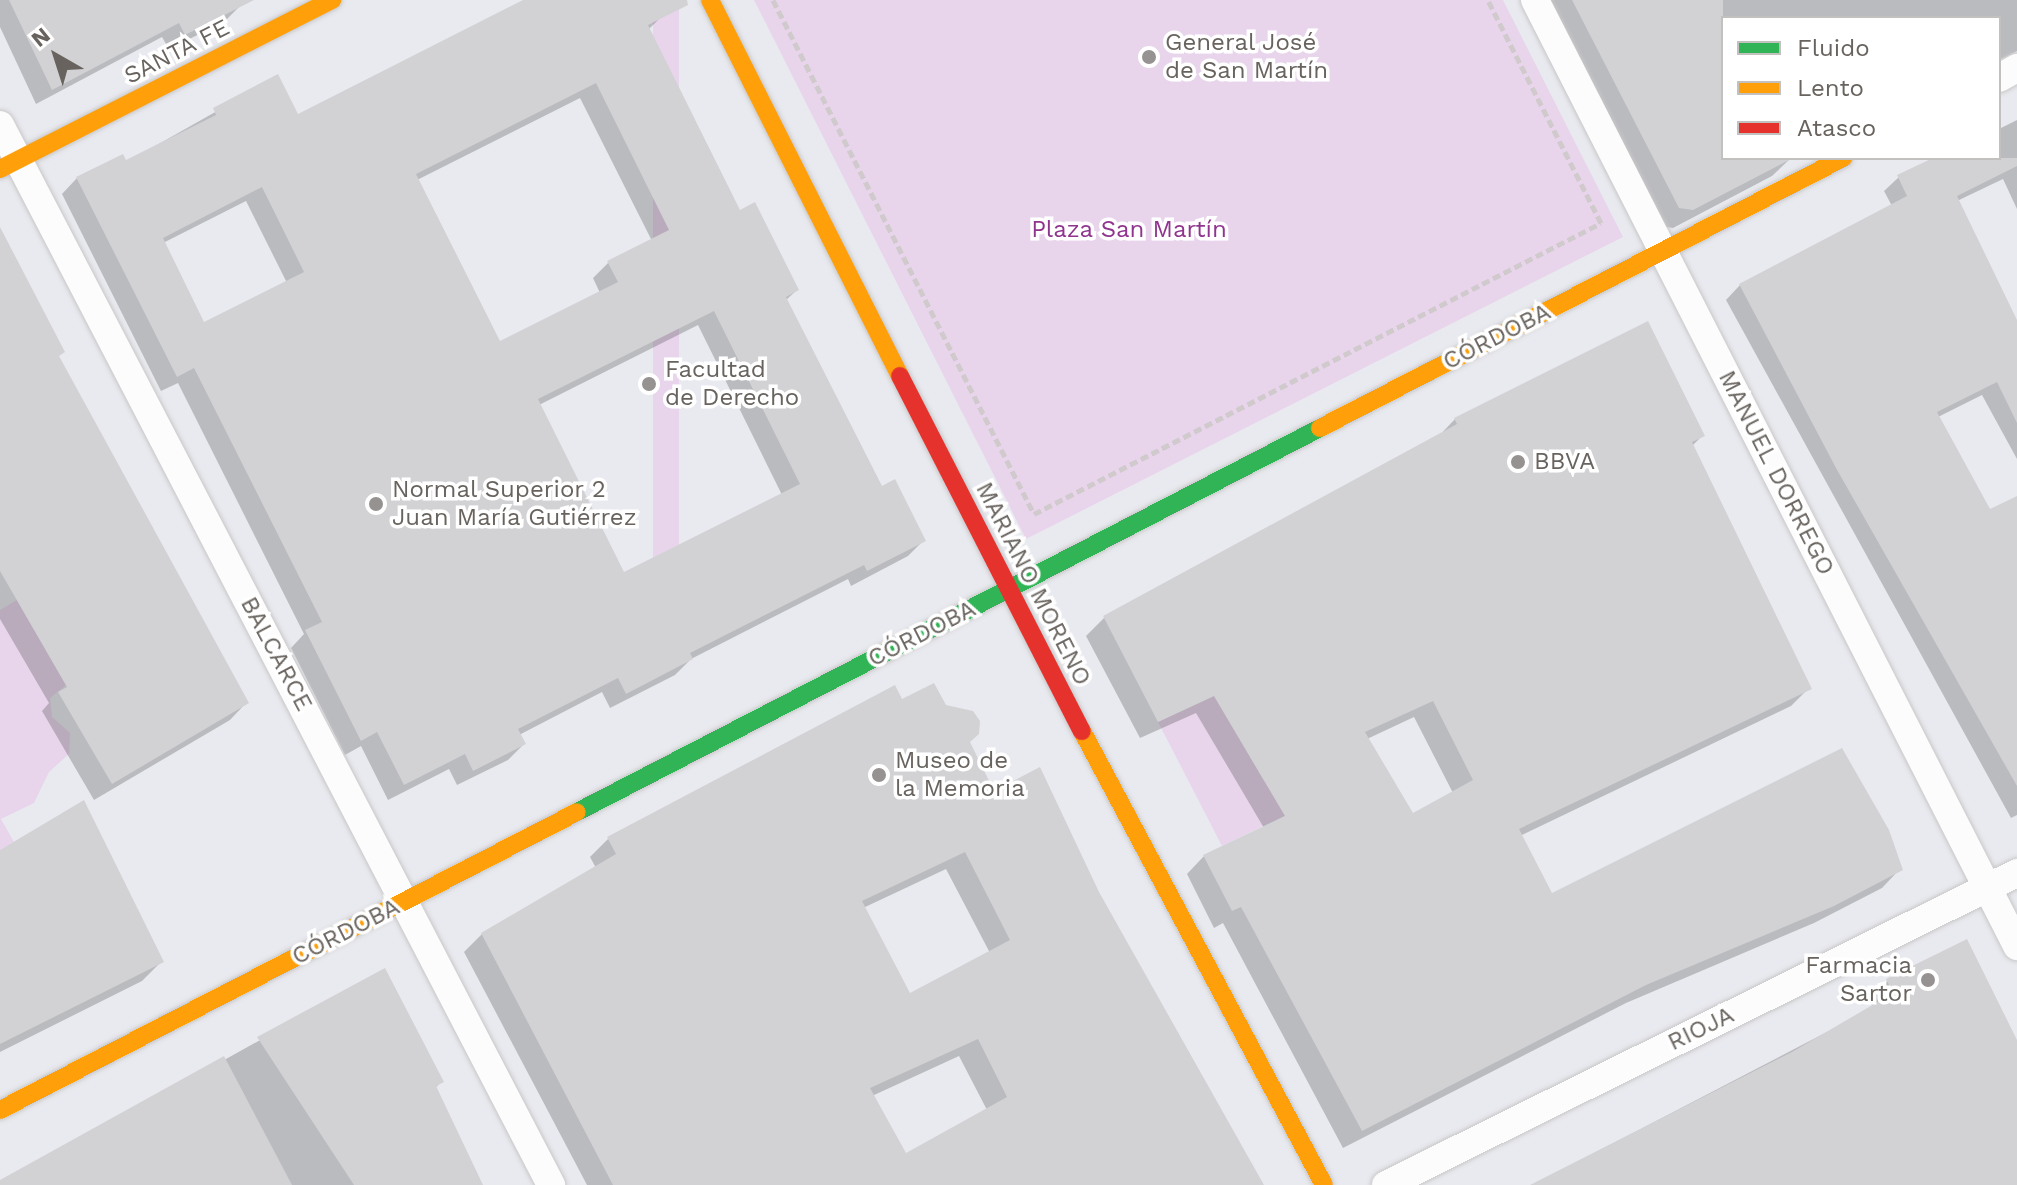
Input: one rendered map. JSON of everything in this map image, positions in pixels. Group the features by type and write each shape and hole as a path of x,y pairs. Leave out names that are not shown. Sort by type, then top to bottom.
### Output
{"main road":[{"name":"SANTA FE","path":"9,165 332,0"},
{"name":"MARIANO MORENO","path":"710,0 1007,590 1324,1185"},
{"name":"CÓRDOBA","path":"0,1110 1839,160"}],"street":[{"name":"MANUEL DORREGO","path":"1535,0 2017,946"},
{"name":"BALCARCE","path":"0,125 9,165 405,901 551,1185"},
{"name":"RIOJA","path":"1386,1185 2017,873"}],"path":[{"path":"773,0 1034,514 1601,223 1488,0"}],"green space":[{"path":"653,0 679,0 679,606 653,606"},
{"name":"Plaza San Martín","path":"754,0 1503,0 1623,237 1026,539"},
{"path":"17,600 66,685 50,698 52,717 70,733 69,754 49,772 34,803 1,819 14,842 0,850 0,610"},
{"path":"1214,696 1264,781 1362,733 1385,767 1222,846 1158,722"}],"building":[{"path":"9,0 254,0 185,35 179,23 52,90"},
{"path":"523,0 687,0 688,5 648,25 740,210 755,202 799,290 786,297 882,486 895,479 926,541 867,571 864,565 690,653 693,659 626,694 618,678 518,729 526,744 473,771 465,754 404,785 377,732 361,741 305,630 322,622 194,368 177,377 76,177 123,154 126,160 216,115 213,108 278,74 298,114","holes":["596,83 669,230 607,261 618,282 500,341 416,174","262,187 304,272 204,322 163,238","714,311 800,484 624,572 538,399"]},
{"path":"1572,0 1723,0 1721,160 1789,160 1693,210 1679,208"},
{"path":"2017,158 2017,166 1957,196 2017,320 2017,423 1997,382 1937,412 1990,509 2017,496 2017,786 1836,468 1739,284 1907,196 1897,175 1929,160"},
{"path":"0,227 65,352 59,356 249,703 112,784 58,692 67,687 0,571"},
{"path":"1648,321 1705,436 1692,442 1812,689 1519,829 1552,893 1842,748 1889,830 1903,870 1834,906 1646,985 1362,1131 1241,907 1232,911 1203,855 1285,816 1214,696 1158,722 1103,616 1457,424 1454,418","holes":["1433,701 1473,780 1413,813 1365,732"]},
{"path":"934,683 946,705 973,711 980,721 979,734 970,742 994,791 1040,767 1099,892 1264,1185 613,1185 481,933 616,854 607,837 895,685 902,699","holes":["965,852 1010,940 910,993 862,901","978,1039 1007,1097 906,1153 870,1088"]},
{"path":"84,800 164,962 0,1044 0,850"},
{"path":"1967,939 2017,1040 2017,1185 1530,1185 1792,1052 1893,993 1886,979"},
{"path":"385,968 444,1082 436,1086 483,1185 354,1185 257,1037"},
{"path":"224,1056 292,1185 0,1185 0,1180"}],"traffic: fast":[{"path":"577,812 1320,428"}],"traffic: slow":[{"path":"0,169 332,0"},
{"path":"710,0 900,376"},
{"path":"1320,428 1839,160"},
{"path":"1082,731 1324,1185"},
{"path":"0,1110 577,812"}],"traffic: jam":[{"path":"900,376 1082,731"}],"place":[{"name":"General José de San Martín","path":"1149,57"},
{"name":"Facultad de Derecho","path":"649,384"},
{"name":"BBVA","path":"1518,462"},
{"name":"Normal Superior 2 Juan María Gutiérrez","path":"376,504"},
{"name":"Museo de la Memoria","path":"879,775"},
{"name":"Farmacia Sartor","path":"1928,980"}]}
